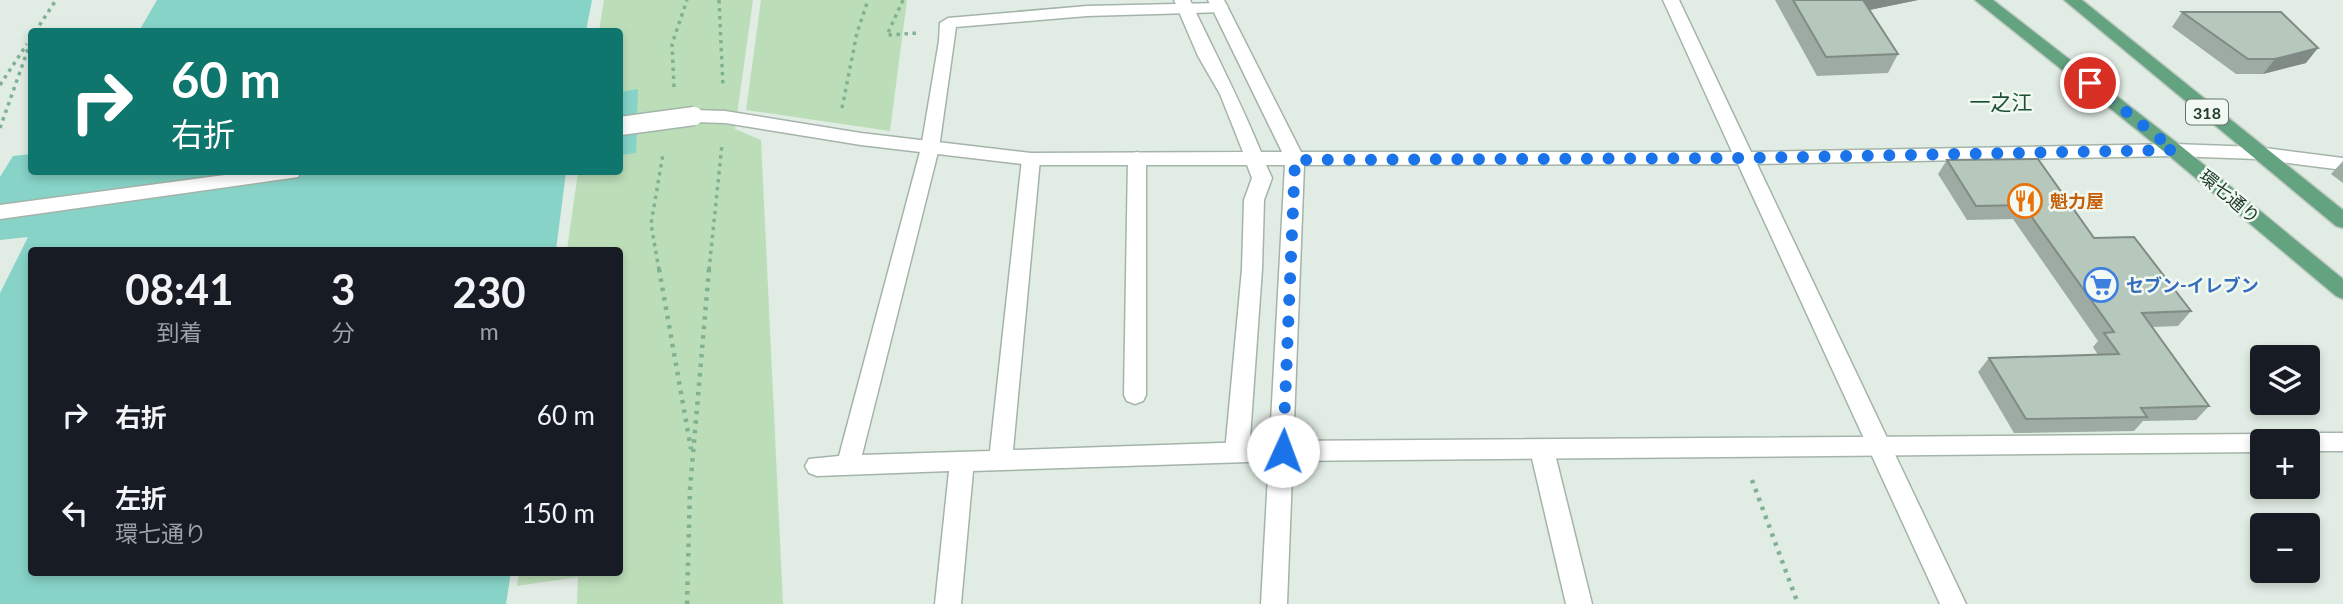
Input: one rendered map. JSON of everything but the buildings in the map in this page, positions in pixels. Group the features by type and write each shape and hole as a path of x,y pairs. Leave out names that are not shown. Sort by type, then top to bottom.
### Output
{"main road":[{"name":"環七通り","path":"1983,0 2174,150 2343,291"},
{"name":"318","path":"2071,0 2343,222"}],"street":[{"path":"1671,0 1953,604"},
{"path":"848,464 930,148 948,41 948,23 1087,11 1218,4 1295,160 1274,604"},
{"path":"1184,5 1207,56 1229,94 1262,178 1254,200 1252,269 1237,452"},
{"path":"623,126 694,116 725,117 930,148 1031,159 1745,158 2174,150 2257,153 2343,164"},
{"path":"1135,395 1138,158"},
{"path":"1001,459 1031,159"},
{"path":"0,212 269,175"},
{"path":"2320,442 2343,442"},
{"path":"817,466 1283,451 2250,443"},
{"path":"1542,450 1579,604"},
{"path":"948,604 962,460"}],"path":[{"path":"38,28 56,0"},
{"path":"673,91 676,78 671,44 687,0"},
{"path":"687,604 686,543 725,117 719,0"},
{"path":"837,135 857,33 868,0"},
{"path":"903,0 887,35 916,33 948,23"},
{"path":"0,85 28,44"},
{"path":"0,128 28,49"},
{"path":"664,145 651,224 693,456"},
{"path":"1740,446 1798,604"}],"green space":[{"path":"604,0 753,0 735,129 761,140 783,604 577,604 578,577 517,586 518,576 623,576 623,247 567,247 578,175 623,175 623,28 599,28"},
{"path":"761,0 907,0 890,131 746,110"}],"water":[{"path":"157,0 592,0 587,28 141,28"},
{"path":"638,89 636,153 623,155 623,92"},
{"path":"28,154 28,175 566,175 556,247 28,247 28,576 510,576 506,604 0,604 0,293 28,237 0,240 0,177 13,156"}],"place":[{"name":"魁力屋","path":"2025,201"},
{"name":"セブン-イレブン","path":"2101,285"}],"district":[{"name":"一之江","path":"2001,101"}],"route":[{"path":"1283,451 1295,160 1745,158 2174,150 2090,83"}]}
